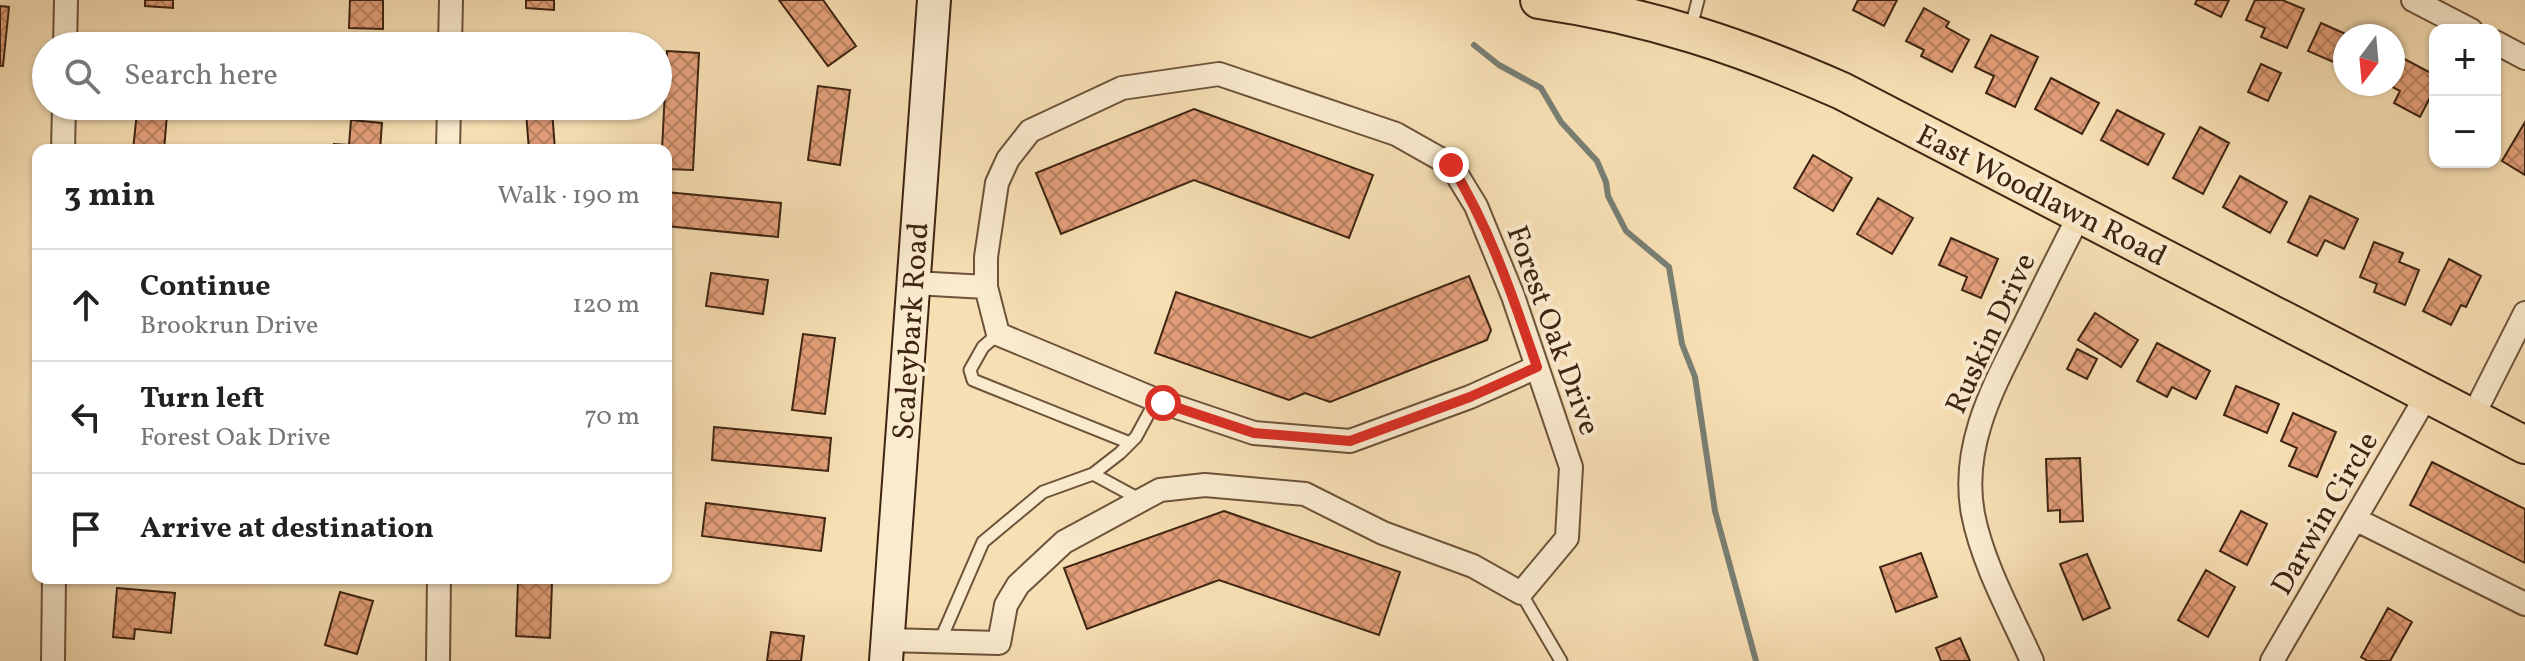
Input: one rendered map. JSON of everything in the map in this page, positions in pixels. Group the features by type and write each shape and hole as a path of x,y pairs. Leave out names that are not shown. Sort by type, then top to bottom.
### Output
{"main road":[{"name":"East Woodlawn Road","path":"1539,0 1599,9 1694,16 1772,60 1842,91 2525,445"}],"street":[{"path":"65,32 66,0"},
{"path":"450,32 451,0"},
{"name":"Scaleybark Road","path":"886,650 934,0"},
{"path":"2413,0 2459,24"},
{"path":"2501,45 2525,58"},
{"name":"Forest Oak Drive","path":"998,334 986,287 986,257 997,183 1008,159 1030,131 1122,88 1219,74 1396,134 1451,165 1476,206 1513,296 1571,467 1567,538 1521,593"},
{"path":"63,144 64,120"},
{"path":"448,144 449,120"},
{"name":"Ruskin Drive","path":"2032,661 1981,546 1970,487 1971,455 1983,411 2080,214"},
{"path":"914,283 986,287"},
{"path":"2472,418 2525,313"},
{"path":"998,334 1156,400 1254,433 1350,441 1470,397 1537,367"},
{"name":"Darwin Circle","path":"2272,661 2427,395"},
{"path":"886,650 940,642 999,647 1006,605 1018,585 1064,542 1160,490 1205,485 1305,494 1383,533 1473,566 1521,593"},
{"path":"2355,519 2525,604"},
{"path":"53,661 54,584"},
{"path":"438,661 439,584"}],"lane":[{"path":"998,334 983,347 970,370 973,380 1130,443"},
{"path":"940,642 983,542 1043,492 1093,474 1130,443 1156,400"},
{"path":"1093,474 1141,500"},
{"path":"1521,593 1561,661"}],"building":[{"path":"145,0 173,0 173,8 145,6"},
{"path":"350,0 383,0 383,29 349,28"},
{"path":"526,0 554,0 554,10 526,8"},
{"path":"779,0 823,0 856,46 828,66"},
{"path":"1858,0 1897,0 1884,26 1853,10"},
{"path":"2197,0 2229,0 2221,17 2195,4"},
{"path":"2255,0 2282,0 2304,9 2287,48 2261,37 2265,28 2246,20"},
{"path":"0,6 9,7 3,66 0,66"},
{"path":"1924,8 1949,22 1946,27 1969,40 1952,72 1921,56 1924,50 1906,41"},
{"path":"2321,23 2333,28 2333,62 2308,51"},
{"path":"1991,35 2038,57 2015,107 1986,93 1994,76 1975,67"},
{"path":"672,51 699,53 693,170 672,169 672,144 662,144 664,120 672,120"},
{"path":"2405,59 2429,72 2429,100 2420,117 2394,103 2398,96 2405,96"},
{"path":"2261,64 2281,73 2268,101 2248,92"},
{"path":"2051,78 2099,103 2082,134 2035,109"},
{"path":"818,86 850,90 840,165 808,160"},
{"path":"1194,109 1373,175 1349,238 1194,180 1061,234 1036,173"},
{"path":"2117,110 2164,134 2148,165 2101,140"},
{"path":"136,120 167,120 165,144 134,144"},
{"path":"351,120 382,123 380,144 349,144"},
{"path":"527,120 553,120 555,144 529,144"},
{"path":"2525,122 2525,175 2502,161"},
{"path":"2200,127 2229,143 2203,194 2173,178"},
{"path":"1813,155 1852,178 1833,211 1794,188"},
{"path":"2240,176 2287,202 2270,233 2223,207"},
{"path":"672,193 781,203 778,237 672,227"},
{"path":"2310,196 2358,219 2344,249 2325,240 2317,256 2288,242"},
{"path":"1878,198 1913,218 1892,254 1857,234"},
{"path":"1951,238 1998,259 1981,298 1962,290 1967,277 1939,265"},
{"path":"2374,242 2403,253 2399,262 2419,270 2405,305 2374,292 2377,284 2360,277"},
{"path":"2449,259 2481,276 2466,307 2461,305 2451,325 2423,311"},
{"path":"711,273 768,280 763,314 706,306"},
{"path":"1469,276 1491,330 1487,340 1330,402 1305,393 1289,400 1155,353 1176,292 1311,338"},
{"path":"2095,313 2138,340 2121,367 2078,340"},
{"path":"803,334 835,338 825,414 792,410"},
{"path":"2157,343 2210,371 2196,399 2172,387 2167,397 2137,381"},
{"path":"2077,349 2097,359 2087,379 2067,369"},
{"path":"2236,386 2279,404 2267,433 2224,415"},
{"path":"2293,413 2336,432 2317,477 2289,466 2297,448 2281,441"},
{"path":"714,427 831,438 828,471 712,460"},
{"path":"2080,458 2083,521 2060,522 2060,510 2048,511 2046,459"},
{"path":"2432,462 2525,509 2525,563 2410,505"},
{"path":"706,503 825,518 821,551 702,536"},
{"path":"1224,511 1400,572 1379,635 1219,580 1087,629 1064,568"},
{"path":"2241,511 2267,524 2247,565 2220,551"},
{"path":"1921,553 1937,597 1896,612 1880,567"},
{"path":"2087,554 2110,608 2083,620 2060,564"},
{"path":"2206,570 2235,587 2208,637 2178,620"},
{"path":"518,584 552,584 550,638 516,636"},
{"path":"117,588 175,593 171,633 135,629 134,639 113,637"},
{"path":"340,592 373,601 357,654 325,645"},
{"path":"2388,608 2412,622 2390,661 2368,661 2361,657"},
{"path":"771,632 804,636 801,661 767,661"},
{"path":"1960,638 1970,661 1941,661 1936,648"}],"waterway":[{"path":"1474,45 1499,65 1541,88 1561,122 1597,161 1608,196 1626,231 1669,267 1682,344 1695,377 1715,511 1756,661"}],"route":[{"path":"1163,403 1254,433 1350,441 1470,397 1537,367 1513,296 1476,206 1451,165"}]}
